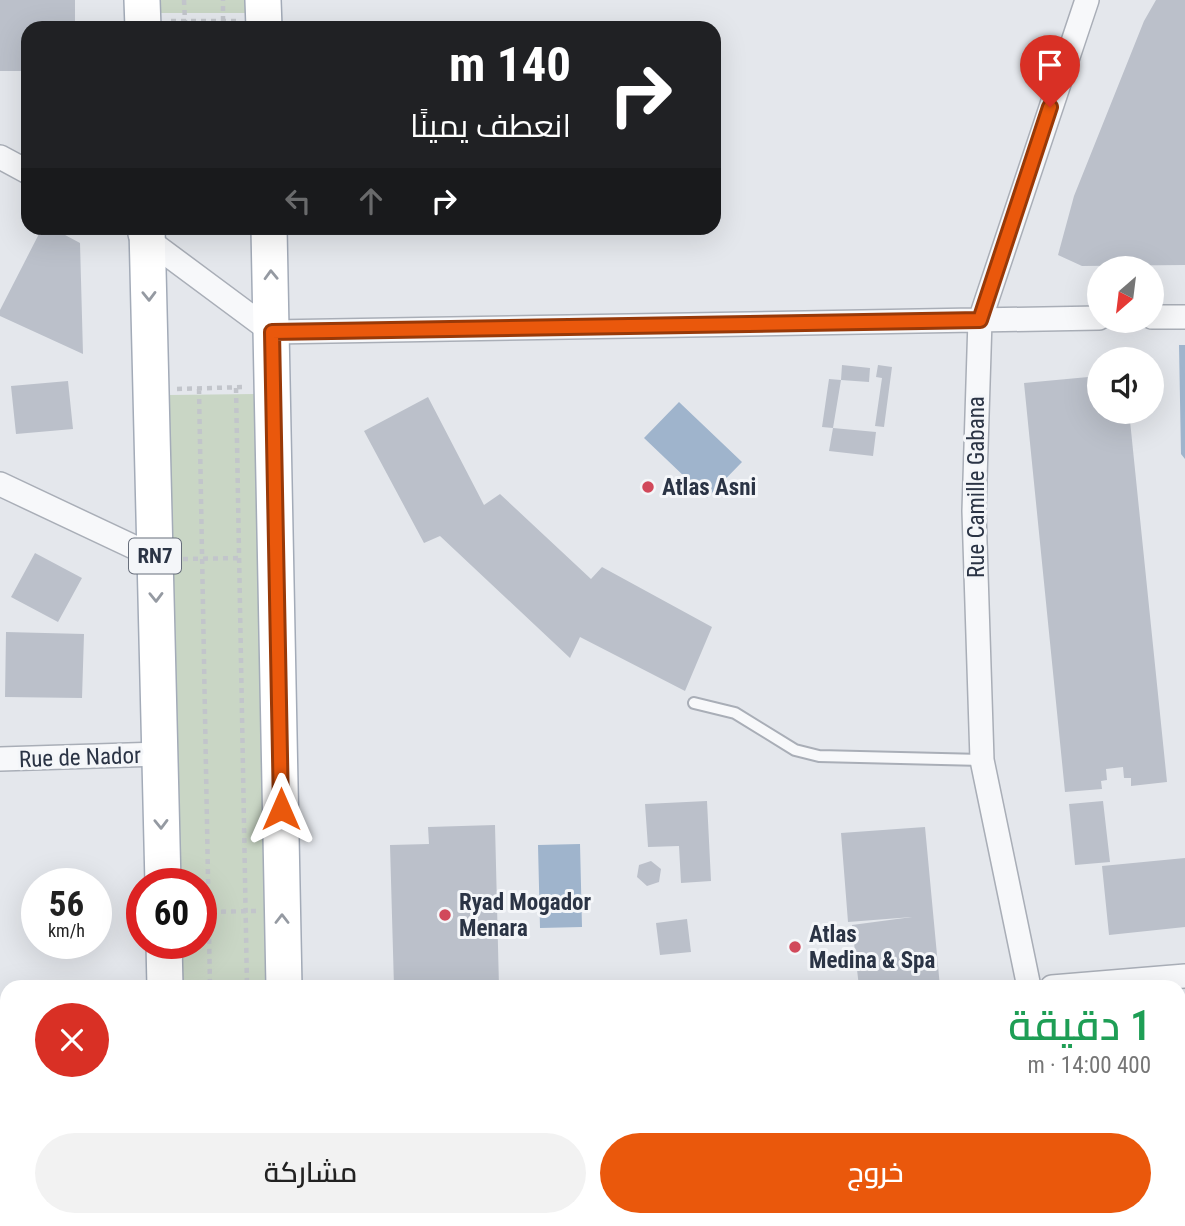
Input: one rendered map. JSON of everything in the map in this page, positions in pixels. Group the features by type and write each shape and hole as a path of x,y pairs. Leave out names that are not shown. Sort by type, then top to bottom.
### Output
{"main road":[{"name":"RN7","path":"142,235 164,558 160,754 163,868"},
{"path":"269,235 285,980"},
{"path":"164,959 165,980"}],"street":[{"name":"Rue Camille Gabana","path":"1028,980 982,760 974,511 980,320 1087,0"},
{"path":"0,157 21,168"},
{"path":"147,235 272,332 1087,318"},
{"path":"1164,317 1185,317"},
{"path":"0,484 164,558"},
{"name":"Rue de Nador","path":"0,759 160,754"},
{"path":"1137,980 1185,976"}],"lane":[{"path":"694,703 735,713 804,754 864,760 982,760"}],"path":[{"path":"184,0 184,21"},
{"path":"223,0 223,21"},
{"path":"149,17 184,21 223,21 258,16"},
{"path":"169,389 250,387"},
{"path":"236,388 247,980"},
{"path":"198,389 207,868"},
{"path":"164,558 253,558"},
{"path":"217,912 259,911"},
{"path":"209,959 210,980"}],"green space":[{"path":"158,0 251,0 251,13 159,13"},
{"path":"264,394 274,980 179,980 178,959 217,959 217,868 176,868 169,395"}],"water":[{"path":"1179,345 1185,345 1185,459 1181,454"},
{"path":"679,402 742,462 707,498 644,438"},
{"path":"580,844 582,927 540,928 538,845"}],"building":[{"path":"0,0 75,0 75,21 21,21 21,71 0,71"},
{"path":"1156,0 1185,0 1185,265 1164,265 1164,256 1087,256 1087,266 1082,266 1058,255 1074,196 1144,21"},
{"path":"38,235 65,235 80,243 83,354 0,316 0,310"},
{"path":"842,365 870,368 869,382 841,380"},
{"path":"878,365 892,367 884,427 875,426 882,378 876,377"},
{"path":"1087,377 1087,424 1130,424 1167,782 1131,786 1131,778 1124,778 1123,767 1106,769 1107,780 1101,781 1102,789 1065,792 1024,383"},
{"path":"829,379 841,380 833,428 822,427"},
{"path":"68,381 73,429 16,434 11,386"},
{"path":"428,397 484,505 500,494 591,579 602,567 712,627 685,691 580,637 570,658 440,536 424,543 364,431"},
{"path":"833,428 876,432 873,456 829,451"},
{"path":"35,553 82,578 58,622 11,597"},
{"path":"6,632 84,634 82,698 5,697"},
{"path":"707,801 711,881 681,883 679,846 648,847 645,804"},
{"path":"1103,801 1110,862 1075,865 1069,804"},
{"name":"Ryad Mogador Menara","path":"495,825 499,980 394,980 390,845 429,844 428,827"},
{"path":"925,827 939,980 858,980 852,925 912,917 848,922 841,833"},
{"path":"1185,858 1185,927 1109,935 1102,866"},
{"path":"651,861 661,869 659,882 647,886 637,877 639,865"},
{"path":"687,919 691,952 660,955 656,923"}],"place":[{"name":"Atlas Asni","path":"648,487"},
{"name":"Ryad Mogador Menara","path":"445,915"},
{"name":"Atlas Medina & Spa","path":"795,947"}],"route":[{"path":"281,809 272,332 980,320 1050,107"}]}
